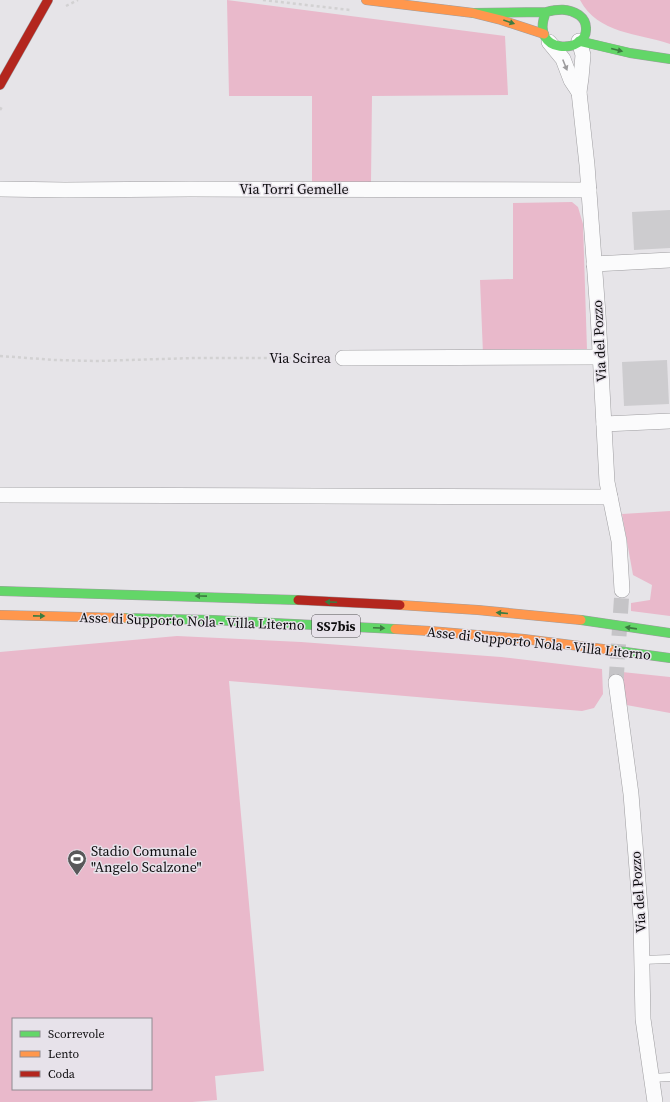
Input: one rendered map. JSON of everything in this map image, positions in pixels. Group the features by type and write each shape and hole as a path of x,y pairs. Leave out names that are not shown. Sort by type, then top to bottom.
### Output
{"main road":[{"path":"0,85 48,0"},
{"path":"366,0 473,13 501,20 546,37 553,44 560,47 573,45 579,41 584,35 589,23 576,4 564,2 549,6 510,12 473,13"},
{"path":"546,37 542,26 542,19 549,6"},
{"path":"579,41 630,53 670,58"},
{"path":"633,44 670,58"},
{"name":"Asse di Supporto Nola - Villa Literno","path":"0,591 213,596 436,607 548,616 670,633"},
{"name":"Asse di Supporto Nola - Villa Literno","path":"0,615 213,620 430,631 524,639 670,658"}],"street":[{"path":"546,37 563,59 571,80 579,92"},
{"path":"579,41 583,55 579,92"},
{"name":"Via del Pozzo","path":"579,92 589,190 607,482 618,541 622,590"},
{"name":"Via Torri Gemelle","path":"0,189 589,190"},
{"path":"594,264 670,260"},
{"name":"Via Scirea","path":"343,358 600,357"},
{"path":"604,424 670,421"},
{"path":"0,495 610,497"},
{"name":"Via del Pozzo","path":"616,682 630,794 642,919 643,1019 655,1102"}],"lane":[{"path":"642,960 670,959"},
{"path":"651,1078 670,1077"}],"path":[{"name":"Via Scirea","path":"0,356 96,361 195,358 343,358"}],"shaded area":[{"path":"227,0 505,36 508,95 372,96 371,182 312,182 312,96 229,96"},
{"path":"580,0 670,0 670,44 620,31 608,26 597,20"},
{"path":"572,202 578,207 583,224 587,350 483,354 480,280 513,279 513,203"},
{"path":"670,511 670,616 631,611 631,603 650,600 652,585 633,575 622,514"},
{"path":"177,636 301,642 501,657 602,669 603,694 594,708 582,711 229,681 264,1071 215,1076 217,1100 192,1102 0,1102 0,652"},
{"path":"622,672 670,677 670,713 621,704"}],"building":[{"path":"670,210 670,248 634,250 632,212"},
{"path":"667,360 669,404 624,406 622,362"}],"tunnel":[{"path":"616,682 622,590"}],"traffic: fast":[{"path":"473,13 546,12 567,10 579,15 584,20 586,28 584,37 578,43 569,46 560,46 551,43 545,37 543,26 546,12"},
{"path":"579,41 630,53 670,59"},
{"path":"0,591 298,600"},
{"path":"124,618 213,620 395,629"},
{"path":"581,620 670,633"},
{"path":"611,650 670,658"}],"traffic: slow":[{"path":"366,0 473,13 501,20 544,34"},
{"path":"400,605 478,610 581,620"},
{"path":"0,615 124,618"},
{"path":"395,629 524,639 611,650"}],"traffic: jam":[{"path":"0,85 48,0"},
{"path":"298,600 400,605"}],"place":[{"name":"Stadio Comunale \"Angelo Scalzone\"","path":"77,876"}]}
